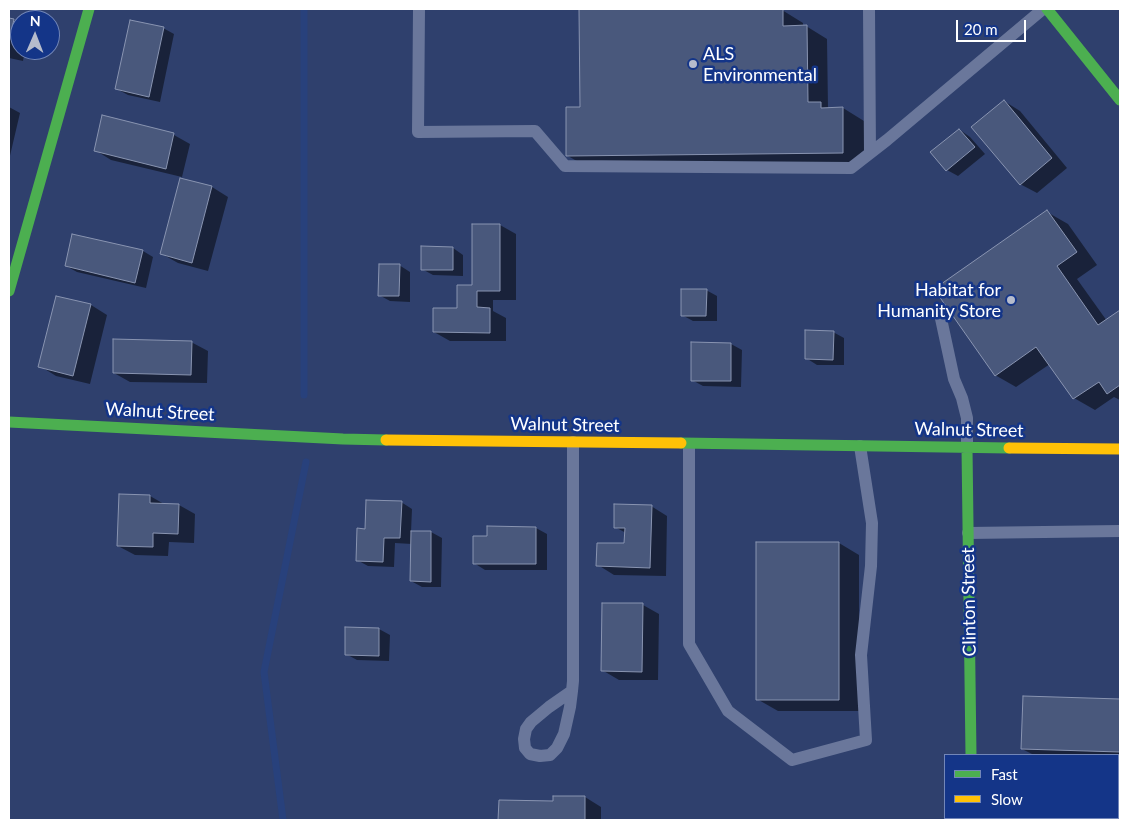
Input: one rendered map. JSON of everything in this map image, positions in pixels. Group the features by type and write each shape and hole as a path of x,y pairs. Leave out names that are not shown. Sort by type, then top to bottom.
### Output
{"street":[{"path":"9,291 89,9"},
{"path":"1047,9 1120,100"},
{"name":"Walnut Street","path":"9,422 343,439 1120,449"},
{"name":"Clinton Street","path":"967,448 971,754"}],"lane":[{"path":"419,9 418,132 535,131 564,166 851,168 1043,9"},
{"path":"869,9 870,153"},
{"path":"940,314 954,379 968,418 967,448"},
{"path":"572,442 572,691 570,707 564,734 557,748 550,755 530,754 525,748 526,729 531,722 549,707 572,691"},
{"path":"689,444 689,644 728,711 792,760 866,740 861,655 871,566 872,523 860,446"},
{"path":"968,532 1120,531"}],"building":[{"name":"ALS Environmental","path":"579,9 783,9 783,26 807,25 808,102 821,102 821,108 843,107 843,153 566,156 566,107 580,107"},
{"path":"9,18 10,38 9,43"},
{"path":"130,20 164,27 149,97 115,89"},
{"path":"1004,100 1052,158 1020,185 971,127"},
{"path":"102,115 174,133 166,169 94,151"},
{"path":"959,129 975,147 946,171 930,152"},
{"path":"180,178 212,186 192,263 160,254"},
{"name":"Habitat for Humanity Store","path":"1047,210 1077,252 1057,266 1098,325 1120,310 1120,385 1107,394 1099,382 1073,399 1036,347 995,376 934,289"},
{"path":"472,224 500,224 500,291 477,291 477,307 490,308 490,333 433,332 433,308 457,308 457,285 472,285"},
{"path":"72,234 143,250 135,283 65,266"},
{"path":"421,246 453,247 453,270 421,270"},
{"path":"379,264 400,264 399,296 378,296"},
{"path":"681,289 707,289 706,316 681,316"},
{"path":"56,296 91,304 73,376 38,367"},
{"path":"805,330 834,331 833,360 805,359"},
{"path":"113,339 192,341 191,375 113,373"},
{"path":"691,342 731,343 731,381 691,381"},
{"path":"119,494 150,495 150,503 179,504 178,534 153,533 153,547 117,546"},
{"path":"366,500 402,501 400,538 384,538 383,562 356,561 357,528 365,529"},
{"path":"614,504 652,505 650,568 596,566 597,543 624,543 625,528 614,528"},
{"path":"487,526 536,527 536,564 473,564 473,536 487,536"},
{"path":"411,531 431,531 431,582 410,581"},
{"path":"756,542 839,542 839,700 756,700"},
{"path":"602,603 643,603 642,672 601,671"},
{"path":"345,627 379,628 379,656 345,655"},
{"path":"1023,696 1120,699 1120,752 1021,749"},
{"path":"553,796 585,796 585,820 498,820 499,800 553,801"}],"waterway":[{"path":"304,9 304,395"},
{"path":"283,820 264,672 306,462"}],"traffic: fast":[{"path":"9,291 89,9"},
{"path":"1047,9 1120,100"},
{"path":"9,422 386,440"},
{"path":"681,443 1009,448"},
{"path":"967,448 971,754"}],"traffic: slow":[{"path":"386,440 681,443"},
{"path":"1009,448 1120,449"}],"place":[{"name":"ALS Environmental","path":"693,64"},
{"name":"Habitat for Humanity Store","path":"1011,300"}]}
